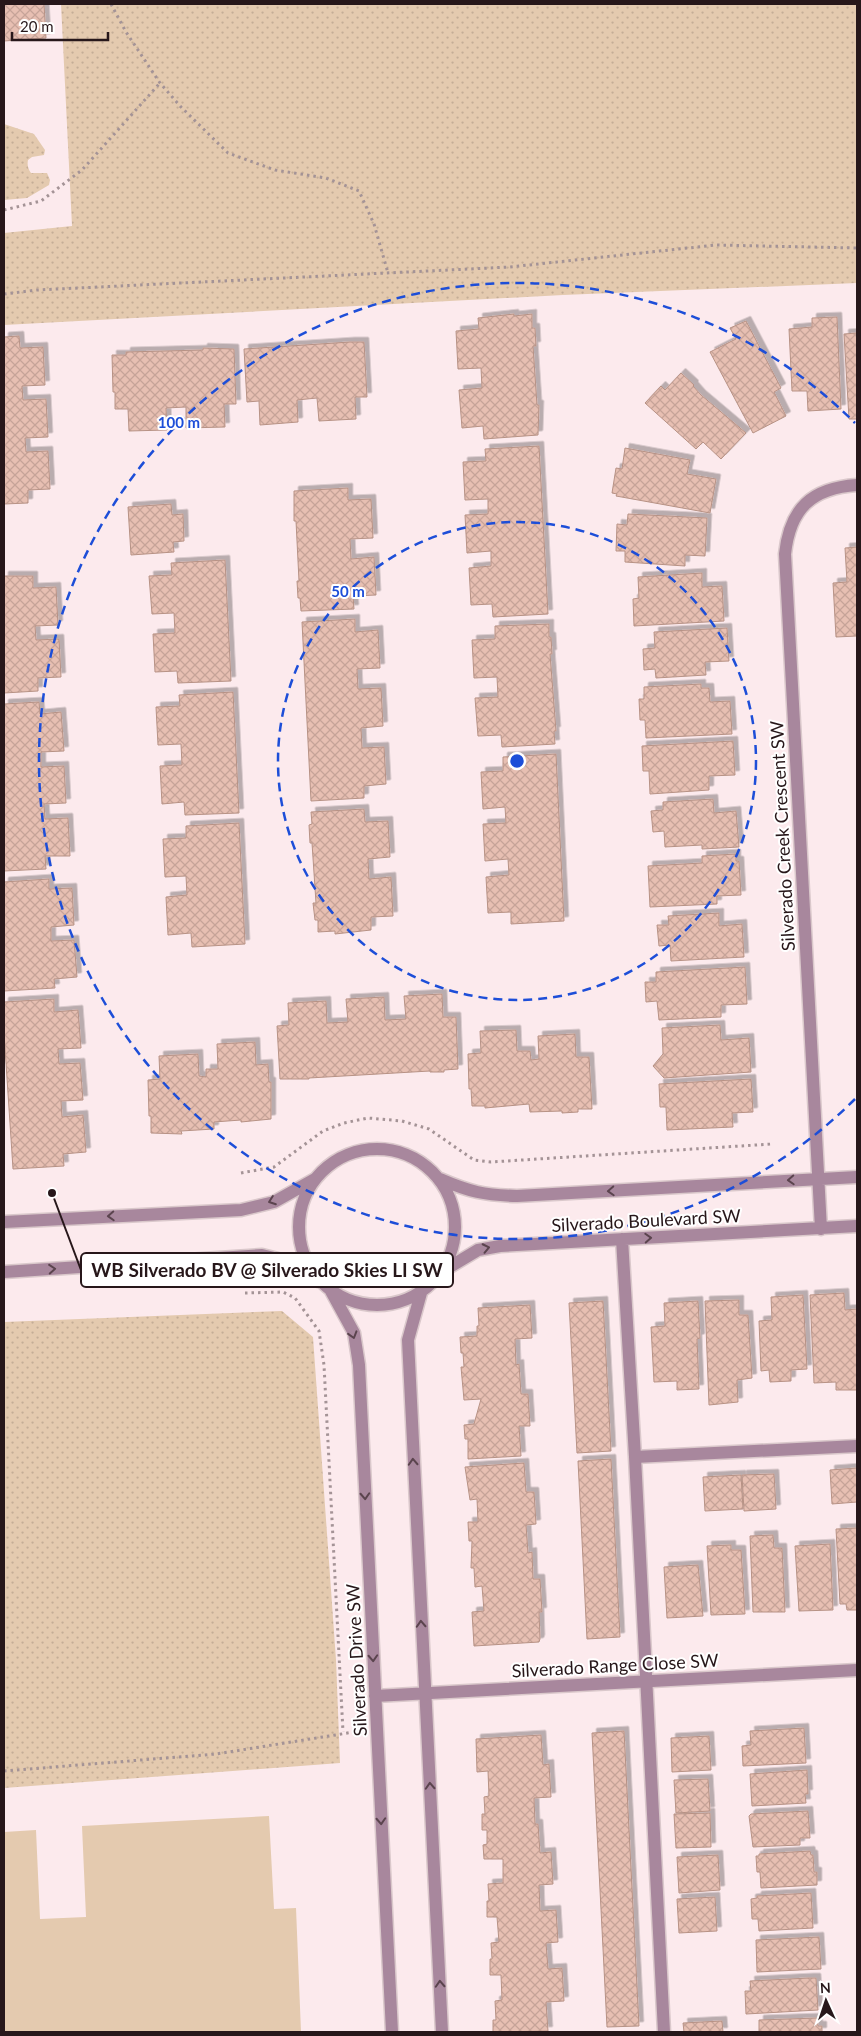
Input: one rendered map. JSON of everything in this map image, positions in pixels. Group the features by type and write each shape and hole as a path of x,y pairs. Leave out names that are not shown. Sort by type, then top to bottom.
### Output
{"street":[{"name":"Silverado Creek Crescent SW","path":"821,1229 784,554 787,533 806,504 818,494 838,486 857,485"},
{"path":"377,1148 401,1152 422,1162 440,1179 452,1200 456,1224 453,1248 443,1271 433,1283 421,1293 399,1303 376,1306 352,1302 331,1291 321,1282 308,1264 300,1243 299,1220 304,1198 315,1179 332,1162 354,1152 377,1148"},
{"name":"Silverado Boulevard SW","path":"440,1179 468,1191 517,1196 857,1177"},
{"path":"4,1222 241,1210 274,1202 315,1179"},
{"name":"Silverado Boulevard SW","path":"443,1271 478,1250 500,1246 857,1226"},
{"path":"622,1239 636,1457 664,2032"},
{"path":"4,1272 262,1255 278,1259 321,1282"},
{"name":"Silverado Drive SW","path":"331,1291 354,1333 359,1365 392,2032"},
{"path":"421,1293 408,1340 442,2032"},
{"path":"636,1457 857,1446"},
{"name":"Silverado Range Close SW","path":"375,1696 857,1670"}],"path":[{"path":"111,4 126,32 160,83 181,108 228,153 274,170 326,178 359,191 374,224 388,274"},
{"path":"4,210 41,201 82,170 160,83"},
{"path":"4,294 36,290 510,267 716,245 857,248"},
{"path":"241,1173 274,1167 323,1131 344,1123 368,1118 402,1121 429,1129 474,1160 491,1162 772,1144"},
{"path":"245,1293 283,1292 295,1298 319,1331 324,1375 343,1732"},
{"path":"4,1771 216,1754 343,1732 360,1731"}],"shaded area":[{"path":"61,4 857,4 857,283 563,295 4,325 4,233 72,226"},
{"path":"4,124 34,134 45,150 44,155 32,157 28,160 28,168 31,173 47,173 50,180 49,185 27,198 4,200"},
{"path":"282,1311 313,1337 336,1660 340,1763 4,1788 4,1322"},
{"path":"269,1816 274,1909 296,1908 301,2032 4,2032 4,1832 36,1830 40,1919 86,1917 82,1826"}],"building":[{"path":"4,4 44,4 46,38 4,41"},
{"path":"514,314 514,316 532,314 532,328 535,328 536,346 533,346 537,405 539,405 538,435 484,439 483,426 462,428 459,390 482,388 481,368 458,369 456,331 479,329 478,318"},
{"path":"837,317 841,409 808,411 807,391 792,391 789,329 812,327 812,318"},
{"path":"746,321 781,388 774,392 786,416 753,433 710,352 736,339 730,328"},
{"path":"857,333 857,419 849,419 844,334"},
{"path":"19,336 20,348 43,347 45,385 22,386 23,400 46,399 48,437 25,438 26,452 48,451 50,489 28,490 28,503 4,504 4,337"},
{"path":"364,342 367,397 355,397 356,419 319,421 317,398 297,400 298,422 260,425 259,401 247,402 244,349"},
{"path":"203,348 234,349 236,404 224,404 225,427 186,428 186,407 166,408 167,430 129,431 128,409 115,409 112,355 126,355 126,352 203,350"},
{"path":"681,373 694,385 701,395 746,433 721,459 703,442 696,449 645,403 661,386 665,390"},
{"path":"539,446 548,614 493,617 492,604 471,605 469,568 491,566 491,551 467,553 465,515 488,514 488,499 465,500 463,462 486,461 485,449"},
{"path":"625,448 690,460 687,474 716,479 710,513 616,496 617,494 612,493 616,468 622,469"},
{"path":"348,488 348,500 371,499 373,538 350,539 351,559 374,557 376,595 353,596 354,609 301,611 297,581 299,581 296,521 294,521 294,491"},
{"path":"171,504 172,515 183,514 184,541 173,542 174,552 131,555 128,507"},
{"path":"628,514 707,518 705,556 685,555 685,566 625,562 625,551 616,551 617,524 627,525"},
{"path":"857,547 857,636 836,637 833,583 847,582 845,548"},
{"path":"225,560 231,681 178,683 177,671 155,672 153,634 175,633 174,613 152,614 149,576 172,575 171,563"},
{"path":"702,573 702,587 722,586 724,621 634,626 633,599 639,598 638,577"},
{"path":"4,576 33,576 33,588 56,587 58,625 35,626 36,640 59,639 61,677 38,678 38,691 4,693"},
{"path":"355,619 355,632 378,630 380,668 357,669 358,689 381,688 383,726 361,728 362,748 384,747 386,784 364,786 364,798 311,801 302,622"},
{"path":"549,624 556,731 554,731 555,744 502,747 501,735 478,736 475,698 498,697 497,677 474,678 472,640 495,639 495,626"},
{"path":"727,628 729,661 705,662 706,675 656,678 655,669 644,670 643,649 655,648 654,632"},
{"path":"701,684 701,688 709,688 710,702 730,701 732,734 646,738 645,720 640,720 639,699 644,699 644,687"},
{"path":"233,692 239,813 185,815 184,802 162,804 160,766 182,765 181,744 158,745 156,707 180,706 179,695"},
{"path":"39,702 40,714 61,712 64,751 41,752 41,767 64,766 66,803 44,804 45,819 68,818 70,856 45,856 46,869 4,871 4,704"},
{"path":"733,741 735,775 709,776 709,790 650,794 649,771 643,771 642,746"},
{"path":"556,754 564,921 511,924 511,912 488,913 486,877 509,875 508,859 485,861 483,824 506,823 505,807 483,809 481,772 503,771 503,757"},
{"path":"713,799 714,813 736,811 739,847 702,849 702,845 665,847 664,831 653,832 651,811 663,810 663,802"},
{"path":"364,809 365,822 388,821 390,857 368,859 369,879 391,877 393,916 371,917 371,930 335,934 335,931 318,932 318,920 315,920 313,903 316,903 309,825 312,824 311,812"},
{"path":"239,823 245,944 192,947 191,933 168,935 166,897 187,895 186,876 165,877 163,839 186,838 186,826"},
{"path":"736,854 736,861 739,861 741,895 717,896 717,904 650,907 648,866 702,863 702,856"},
{"path":"49,879 49,889 72,888 74,925 51,927 51,941 74,940 77,977 54,979 55,988 4,991 4,882"},
{"path":"719,913 719,926 742,924 744,957 671,961 670,945 659,946 657,925 669,925 668,916"},
{"path":"745,967 747,1004 721,1005 721,1017 659,1020 657,1001 646,1002 645,982 656,982 656,972"},
{"path":"442,994 443,1017 456,1017 458,1069 444,1070 444,1072 430,1071 309,1079 280,1079 277,1026 289,1025 288,1003 326,1001 327,1023 348,1022 346,999 384,997 385,1020 406,1019 404,996"},
{"path":"54,999 54,1012 78,1010 81,1048 58,1049 59,1064 80,1063 83,1100 61,1101 62,1117 83,1115 86,1152 63,1154 64,1166 13,1169 4,1033 4,1002"},
{"path":"720,1025 721,1040 749,1038 751,1072 664,1078 653,1066 663,1054 662,1028"},
{"path":"516,1030 517,1051 530,1051 531,1060 539,1059 538,1036 575,1034 576,1057 589,1057 592,1109 578,1109 578,1112 562,1113 562,1111 530,1112 529,1104 485,1108 485,1106 472,1106 471,1089 469,1089 468,1054 481,1053 480,1031"},
{"path":"255,1042 256,1065 268,1064 269,1082 271,1082 271,1119 214,1122 214,1129 181,1131 182,1134 151,1133 148,1080 160,1079 159,1056 198,1054 199,1076 206,1077 206,1069 218,1069 217,1044"},
{"path":"751,1079 753,1112 732,1113 733,1127 667,1130 666,1107 660,1107 659,1084"},
{"path":"844,1293 845,1310 857,1309 857,1390 836,1390 836,1382 814,1383 810,1295"},
{"path":"803,1295 807,1369 791,1370 791,1381 770,1382 769,1370 761,1371 759,1321 772,1320 771,1297"},
{"path":"739,1300 739,1315 748,1315 752,1378 737,1380 738,1402 709,1405 705,1301"},
{"path":"603,1301 611,1451 577,1453 569,1303"},
{"path":"698,1301 700,1338 697,1339 699,1389 677,1390 677,1381 654,1382 651,1327 665,1326 664,1303"},
{"path":"530,1305 532,1338 515,1339 516,1365 519,1364 521,1394 528,1394 530,1426 519,1426 521,1456 468,1459 468,1439 465,1439 464,1425 474,1424 481,1399 464,1400 461,1367 464,1367 460,1337 477,1336 477,1326 479,1326 478,1308"},
{"path":"611,1459 620,1637 587,1639 578,1461"},
{"path":"524,1463 526,1492 534,1492 536,1524 526,1525 528,1553 532,1552 533,1579 540,1579 542,1612 539,1612 540,1639 539,1642 474,1646 472,1612 484,1611 482,1586 475,1587 474,1568 471,1568 472,1541 469,1541 468,1522 478,1522 477,1499 470,1500 465,1467"},
{"path":"857,1468 857,1502 832,1504 830,1470"},
{"path":"774,1474 776,1509 744,1511 742,1475"},
{"path":"741,1475 743,1509 705,1511 703,1477"},
{"path":"857,1528 857,1610 847,1610 846,1604 840,1604 836,1529"},
{"path":"773,1535 774,1548 782,1548 785,1612 753,1612 750,1536"},
{"path":"830,1544 833,1610 799,1611 795,1546"},
{"path":"731,1545 731,1550 741,1550 745,1614 711,1615 707,1546"},
{"path":"698,1565 703,1616 667,1618 664,1567"},
{"path":"804,1728 806,1763 743,1766 742,1746 751,1745 750,1731"},
{"path":"624,1731 639,2026 607,2027 592,1733"},
{"path":"541,1735 543,1765 549,1764 551,1797 534,1798 535,1824 538,1824 540,1853 551,1852 553,1884 539,1885 540,1911 556,1910 558,1942 546,1943 548,1969 562,1968 564,2001 546,2002 548,2031 493,2032 493,2020 496,2020 495,2001 502,2000 501,1975 490,1975 491,1943 499,1942 497,1917 487,1917 487,1901 489,1901 488,1884 503,1883 503,1859 484,1859 483,1845 487,1844 487,1830 482,1830 482,1814 485,1814 484,1797 489,1796 488,1771 477,1772 476,1739"},
{"path":"709,1736 711,1770 672,1772 671,1738"},
{"path":"807,1770 808,1794 805,1794 806,1803 752,1806 750,1774"},
{"path":"708,1779 710,1811 676,1813 674,1780"},
{"path":"808,1811 810,1838 800,1838 800,1845 753,1847 749,1816 751,1814"},
{"path":"710,1813 711,1847 676,1848 674,1814"},
{"path":"810,1851 811,1855 813,1855 814,1872 817,1872 817,1885 761,1888 756,1856 759,1856 759,1854"},
{"path":"718,1855 720,1890 679,1893 677,1857"},
{"path":"811,1893 813,1928 759,1931 758,1919 752,1919 751,1899 757,1898 757,1896"},
{"path":"715,1897 717,1931 679,1933 677,1899"},
{"path":"819,1937 821,1969 757,1972 756,1940"},
{"path":"816,1978 818,2010 746,2014 745,1991 751,1991 750,1981"},
{"path":"817,2018 818,2026 822,2026 822,2032 759,2032 759,2020"},
{"path":"722,2021 723,2032 684,2032 683,2023"}],"place":[{"name":"WB Silverado BV @ Silverado Skies LI SW","path":"52,1193"}]}
